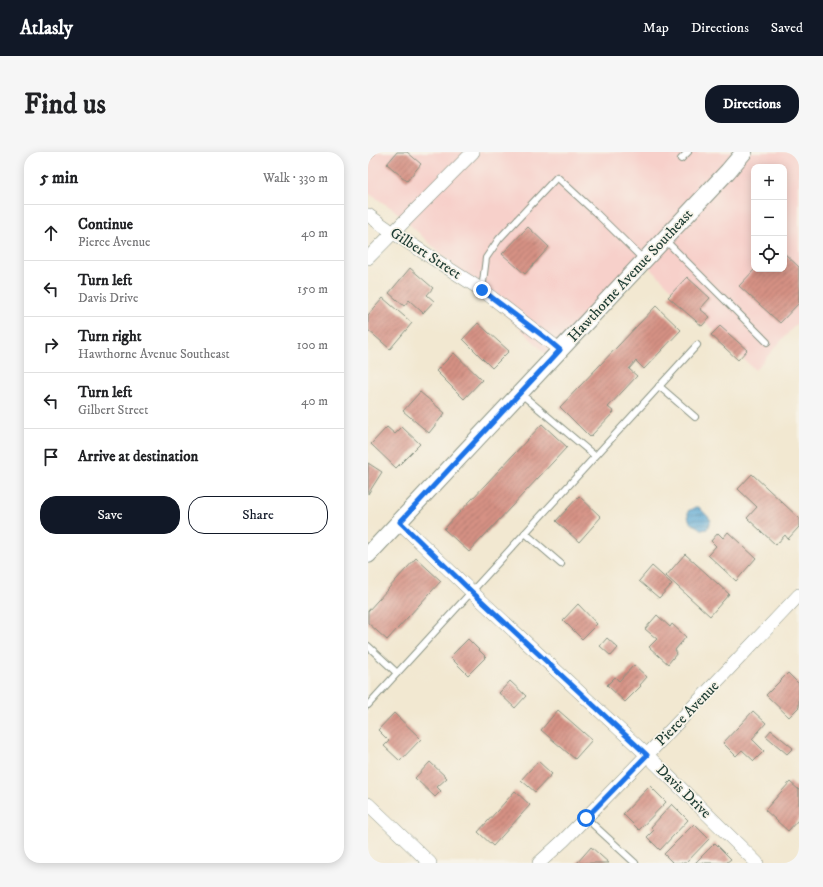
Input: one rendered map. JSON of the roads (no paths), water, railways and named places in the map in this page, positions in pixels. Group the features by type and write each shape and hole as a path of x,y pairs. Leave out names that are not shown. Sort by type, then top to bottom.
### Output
{"street":[{"path":"368,258 392,232 473,152"},
{"name":"Hawthorne Avenue Southeast","path":"368,555 728,171 744,152"},
{"name":"Gilbert Street","path":"368,215 482,290 560,350"},
{"name":"Davis Drive","path":"400,522 471,591 647,755 758,863"},
{"name":"Pierce Avenue","path":"539,863 586,818 799,595"},
{"path":"368,804 430,863"}],"lane":[{"path":"681,159 688,152"},
{"path":"482,290 486,258 499,239 557,177 644,260"},
{"path":"664,239 767,342"},
{"path":"368,705 697,345"},
{"path":"659,386 694,418"},
{"path":"520,393 595,456"},
{"path":"525,533 561,564"},
{"path":"368,646 397,673"},
{"path":"586,818 635,863"}],"water":[{"path":"695,507 699,507 711,520 707,529 702,530 690,521 688,511"}]}
